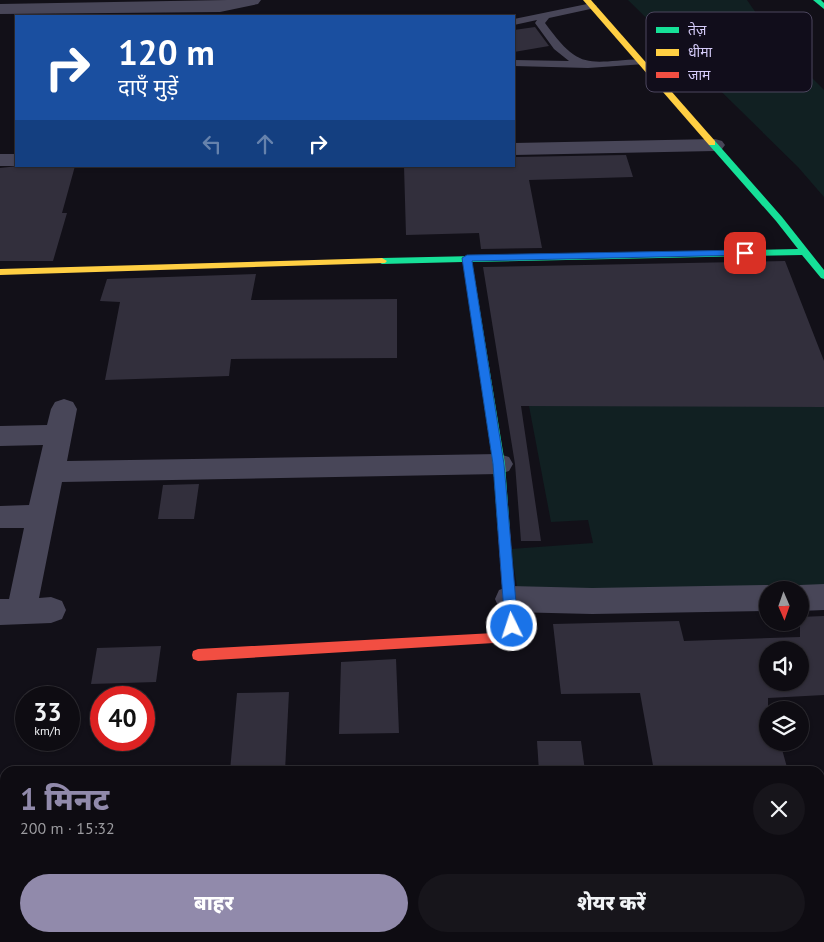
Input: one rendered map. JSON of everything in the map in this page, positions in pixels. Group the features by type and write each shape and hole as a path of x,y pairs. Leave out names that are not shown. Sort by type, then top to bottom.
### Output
{"street":[{"path":"0,9 220,6 252,0"},
{"path":"817,0 824,6"},
{"path":"589,3 646,68"},
{"path":"668,92 715,145 824,276"},
{"path":"515,149 715,145"},
{"path":"0,160 15,160"},
{"path":"0,272 467,258 805,252"},
{"path":"198,655 494,638 506,634 512,626 498,464 467,258"},
{"path":"51,610 11,611 42,516 64,409"},
{"path":"0,436 59,435"},
{"path":"51,472 498,464"},
{"path":"0,517 42,516"},
{"path":"809,598 824,597"},
{"path":"510,599 592,602 759,598"}],"lane":[{"path":"515,22 589,3"},
{"path":"546,15 540,23 556,45 578,63 588,66"},
{"path":"515,63 588,66 641,62"}],"shaded area":[{"path":"628,0 747,0 755,12 646,12 646,18"},
{"path":"812,78 824,90 824,197 798,167 722,92 812,92"},
{"path":"824,391 824,593 809,591 809,581 759,581 759,591 521,611 511,549 593,543 588,520 551,522 529,406"}],"building":[{"path":"535,27 549,46 515,52 515,30"},
{"path":"626,155 633,177 529,180 542,248 481,249 479,233 406,235 404,167 515,167 515,157"},
{"path":"75,167 62,213 67,213 53,261 0,261 0,168"},
{"path":"785,261 824,361 824,407 521,406 541,541 521,541 515,464 483,267"},
{"path":"256,274 251,300 397,299 397,358 231,359 229,376 105,380 120,302 100,301 107,279"},
{"path":"199,484 194,519 158,519 163,485"},
{"path":"824,616 824,695 768,698 768,701 759,701 759,751 782,751 787,766 653,766 640,693 561,694 553,624 679,621 684,641 800,637 800,631 809,631 809,617"},
{"path":"161,646 156,682 91,684 97,648"},
{"path":"396,659 399,733 339,734 341,662"},
{"path":"289,692 285,766 230,766 237,693"},
{"path":"537,741 581,741 584,766 539,766"}],"traffic: fast":[{"path":"817,0 824,7"},
{"path":"712,143 779,219 824,276"},
{"path":"382,261 805,252"},
{"path":"467,258 499,464 504,532"}],"traffic: slow":[{"path":"587,0 646,67"},
{"path":"667,92 712,143"},
{"path":"0,272 382,261"}],"traffic: jam":[{"path":"198,655 494,638 506,634 511,626 504,532"}],"route":[{"path":"512,626 498,464 467,258 745,253"}]}
